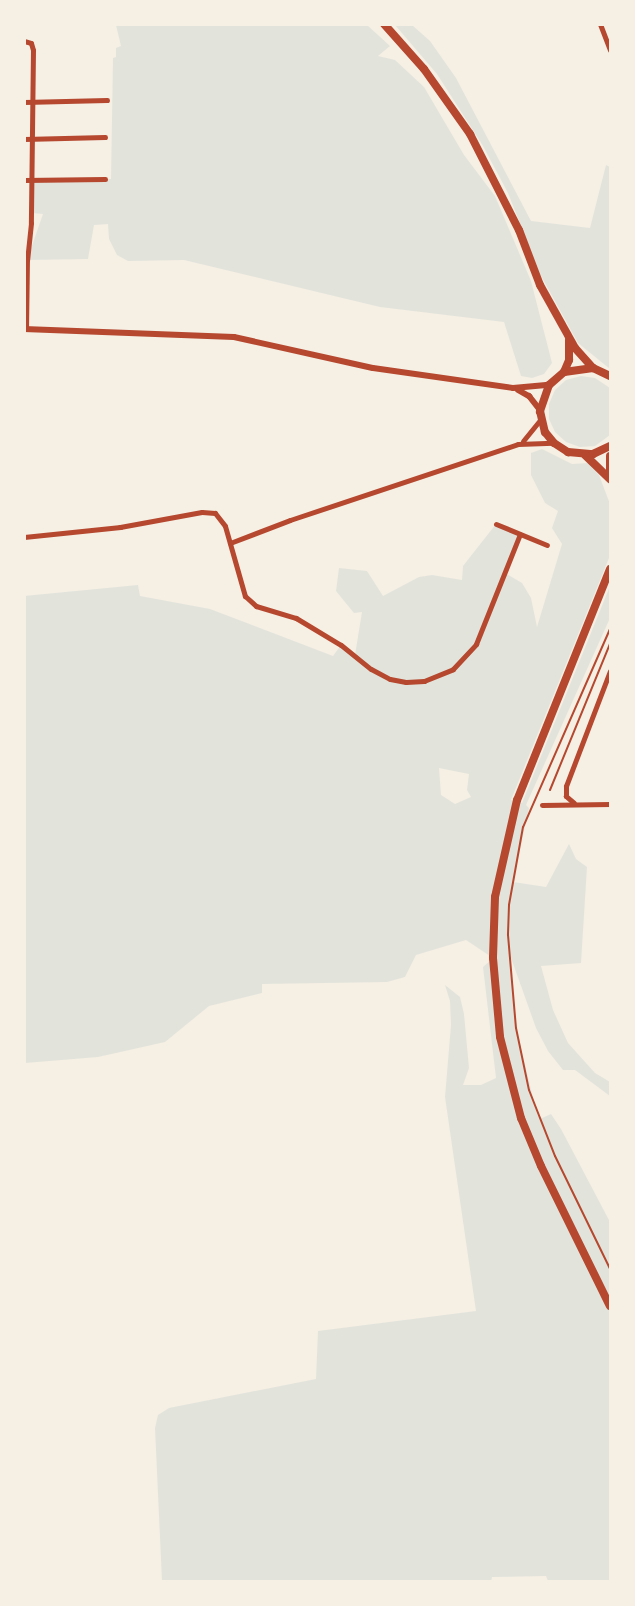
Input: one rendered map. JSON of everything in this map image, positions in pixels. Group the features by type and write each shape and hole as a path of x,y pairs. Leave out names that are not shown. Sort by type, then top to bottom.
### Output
{"main road":[{"path":"384,24 424,69 470,134 509,209 540,285 569,337 593,368 611,376"},
{"path":"569,337 569,360 564,372 549,385 540,415 554,443 568,452 585,455 611,446"},
{"path":"564,372 593,368"},
{"path":"585,455 611,477"},
{"path":"611,456 611,477"},
{"path":"611,569 517,800 495,897 493,958 500,1037 522,1118 541,1166 611,1306"}],"street":[{"path":"600,24 611,50"},
{"path":"24,41 31,43 33,52 28,101 31,223 25,329 234,338 373,368 513,388 549,385"},
{"path":"24,59 27,60 33,52"},
{"path":"28,101 107,100"},
{"path":"28,139 105,137"},
{"path":"28,180 105,179"},
{"path":"24,241 27,260"},
{"path":"513,388 529,396 540,415 536,429 518,444"},
{"path":"230,543 290,520 518,444 530,441 554,443"},
{"path":"24,537 120,527 202,512 215,513 220,517 230,543 245,596 256,606 296,618 341,645 371,669 390,679 407,682 439,676 453,669 468,655 476,644 520,534"},
{"path":"496,524 547,545"},
{"path":"574,803 566,796 566,786 611,671"},
{"path":"541,805 611,804"}],"path":[{"path":"611,629 523,827 509,905 508,935 516,1028 529,1090 555,1156 611,1269"},
{"path":"550,790 611,644"}],"shaded area":[{"path":"116,25 367,25 390,46 378,56 395,60 424,87 464,155 495,196 531,281 552,363 544,374 532,378 521,376 504,322 380,307 184,260 128,261 117,255 109,239 108,224 94,225 88,259 27,260 43,214 31,213 31,180 111,179 113,58 116,57 116,48 121,46"},
{"path":"395,25 412,25 430,41 456,78 531,221 590,228 606,165 610,167 610,369 578,343 540,274 508,193 483,146 437,74"},
{"path":"581,376 595,378 610,388 610,435 595,446 580,447 566,442 555,432 549,419 549,404 555,390 566,380"},
{"path":"542,449 572,464 589,463 599,475 610,504 609,558 511,800 522,803 610,586 610,618 526,805 529,808 513,882 546,887 569,844 576,859 587,867 581,963 541,966 553,1010 568,1043 595,1073 610,1082 610,1096 575,1070 563,1070 548,1051 536,1028 510,955 516,1028 537,1114 540,1119 551,1114 610,1222 610,1581 548,1581 546,1576 492,1577 491,1582 162,1581 155,1428 158,1415 169,1408 316,1379 318,1331 476,1311 445,1097 451,1025 450,1001 445,985 460,997 464,1014 469,1068 463,1085 481,1085 496,1078 483,967 493,958 466,940 416,955 405,977 387,982 262,984 262,993 209,1006 165,1042 98,1057 25,1063 24,596 138,585 140,596 210,609 333,656 341,645 355,655 362,612 354,613 336,591 339,568 367,571 383,596 419,577 432,575 462,580 463,566 496,524 520,534 505,573 522,583 531,598 537,627 562,544 552,528 558,511 545,503 531,475 531,453","holes":["439,768 469,774 467,790 471,797 455,804 441,795"]}]}
